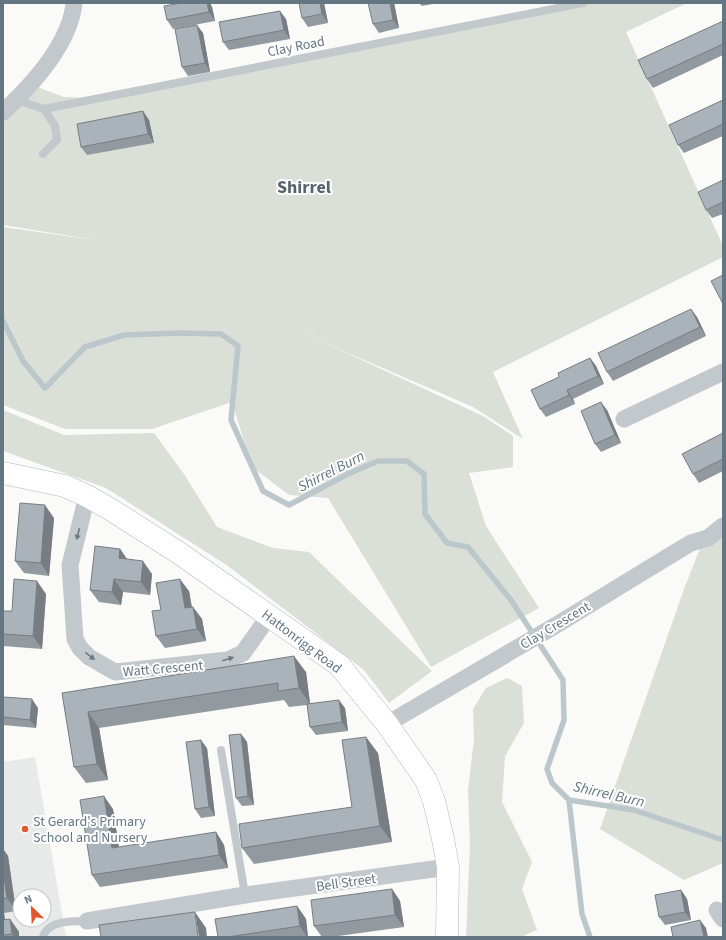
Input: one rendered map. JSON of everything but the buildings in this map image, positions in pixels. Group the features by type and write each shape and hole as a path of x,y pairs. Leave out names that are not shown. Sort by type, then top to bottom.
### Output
{"street":[{"path":"3,112 42,72 58,47 73,12 74,3"},
{"path":"624,419 723,372"},
{"name":"Hattonrigg Road","path":"3,473 64,486 87,496 179,553 339,666 388,724 426,780 436,809 448,867 447,937"},
{"name":"Watt Crescent","path":"87,496 70,565 75,639 80,648 89,657 115,672 228,660 244,653 269,616"},
{"name":"Clay Crescent","path":"388,724 558,624 691,543 708,538 723,526"},
{"name":"Bell Street","path":"87,921 244,895 448,867"}],"lane":[{"name":"Clay Road","path":"16,100 44,109 583,3"},
{"path":"42,154 57,140 55,126 44,109"},
{"path":"221,750 244,895"},
{"path":"44,937 52,926 64,922 87,921"}],"shaded area":[{"path":"564,3 687,3 626,32 723,246 723,257 493,372 523,439 473,407 341,350 297,326 340,350 483,416 513,436 513,467 469,473 486,526 539,608 431,667 328,498 289,495 252,467 232,402 152,429 65,429 3,405 3,227 101,241 3,225 3,120 37,87 64,97 96,98"},
{"path":"3,410 64,435 154,433 184,474 217,527 273,548 309,552 432,671 389,703 364,670 228,566 106,488 3,451"},
{"path":"723,519 723,863 684,880 600,829 684,589 707,531"},
{"path":"507,678 522,686 524,723 505,756 502,802 532,862 522,889 537,930 521,937 466,937 470,843 468,790 474,739 473,709 486,688"},
{"name":"St Gerard's Primary School and Nursery","path":"35,757 66,937 3,937 3,762"}],"waterway":[{"name":"Shirrel Burn","path":"3,321 23,361 45,388 85,347 124,335 180,333 221,334 238,346 231,420 263,491 289,505 346,475 378,461 407,461 424,474 425,514 447,543 468,547 511,600 563,680 564,720 547,769 552,783 569,800 634,810 723,840"},
{"path":"569,800 582,914 590,937"}],"place":[{"name":"St Gerard's Primary School and Nursery","path":"25,829"}],"district":[{"name":"Shirrel","path":"304,187"}]}
